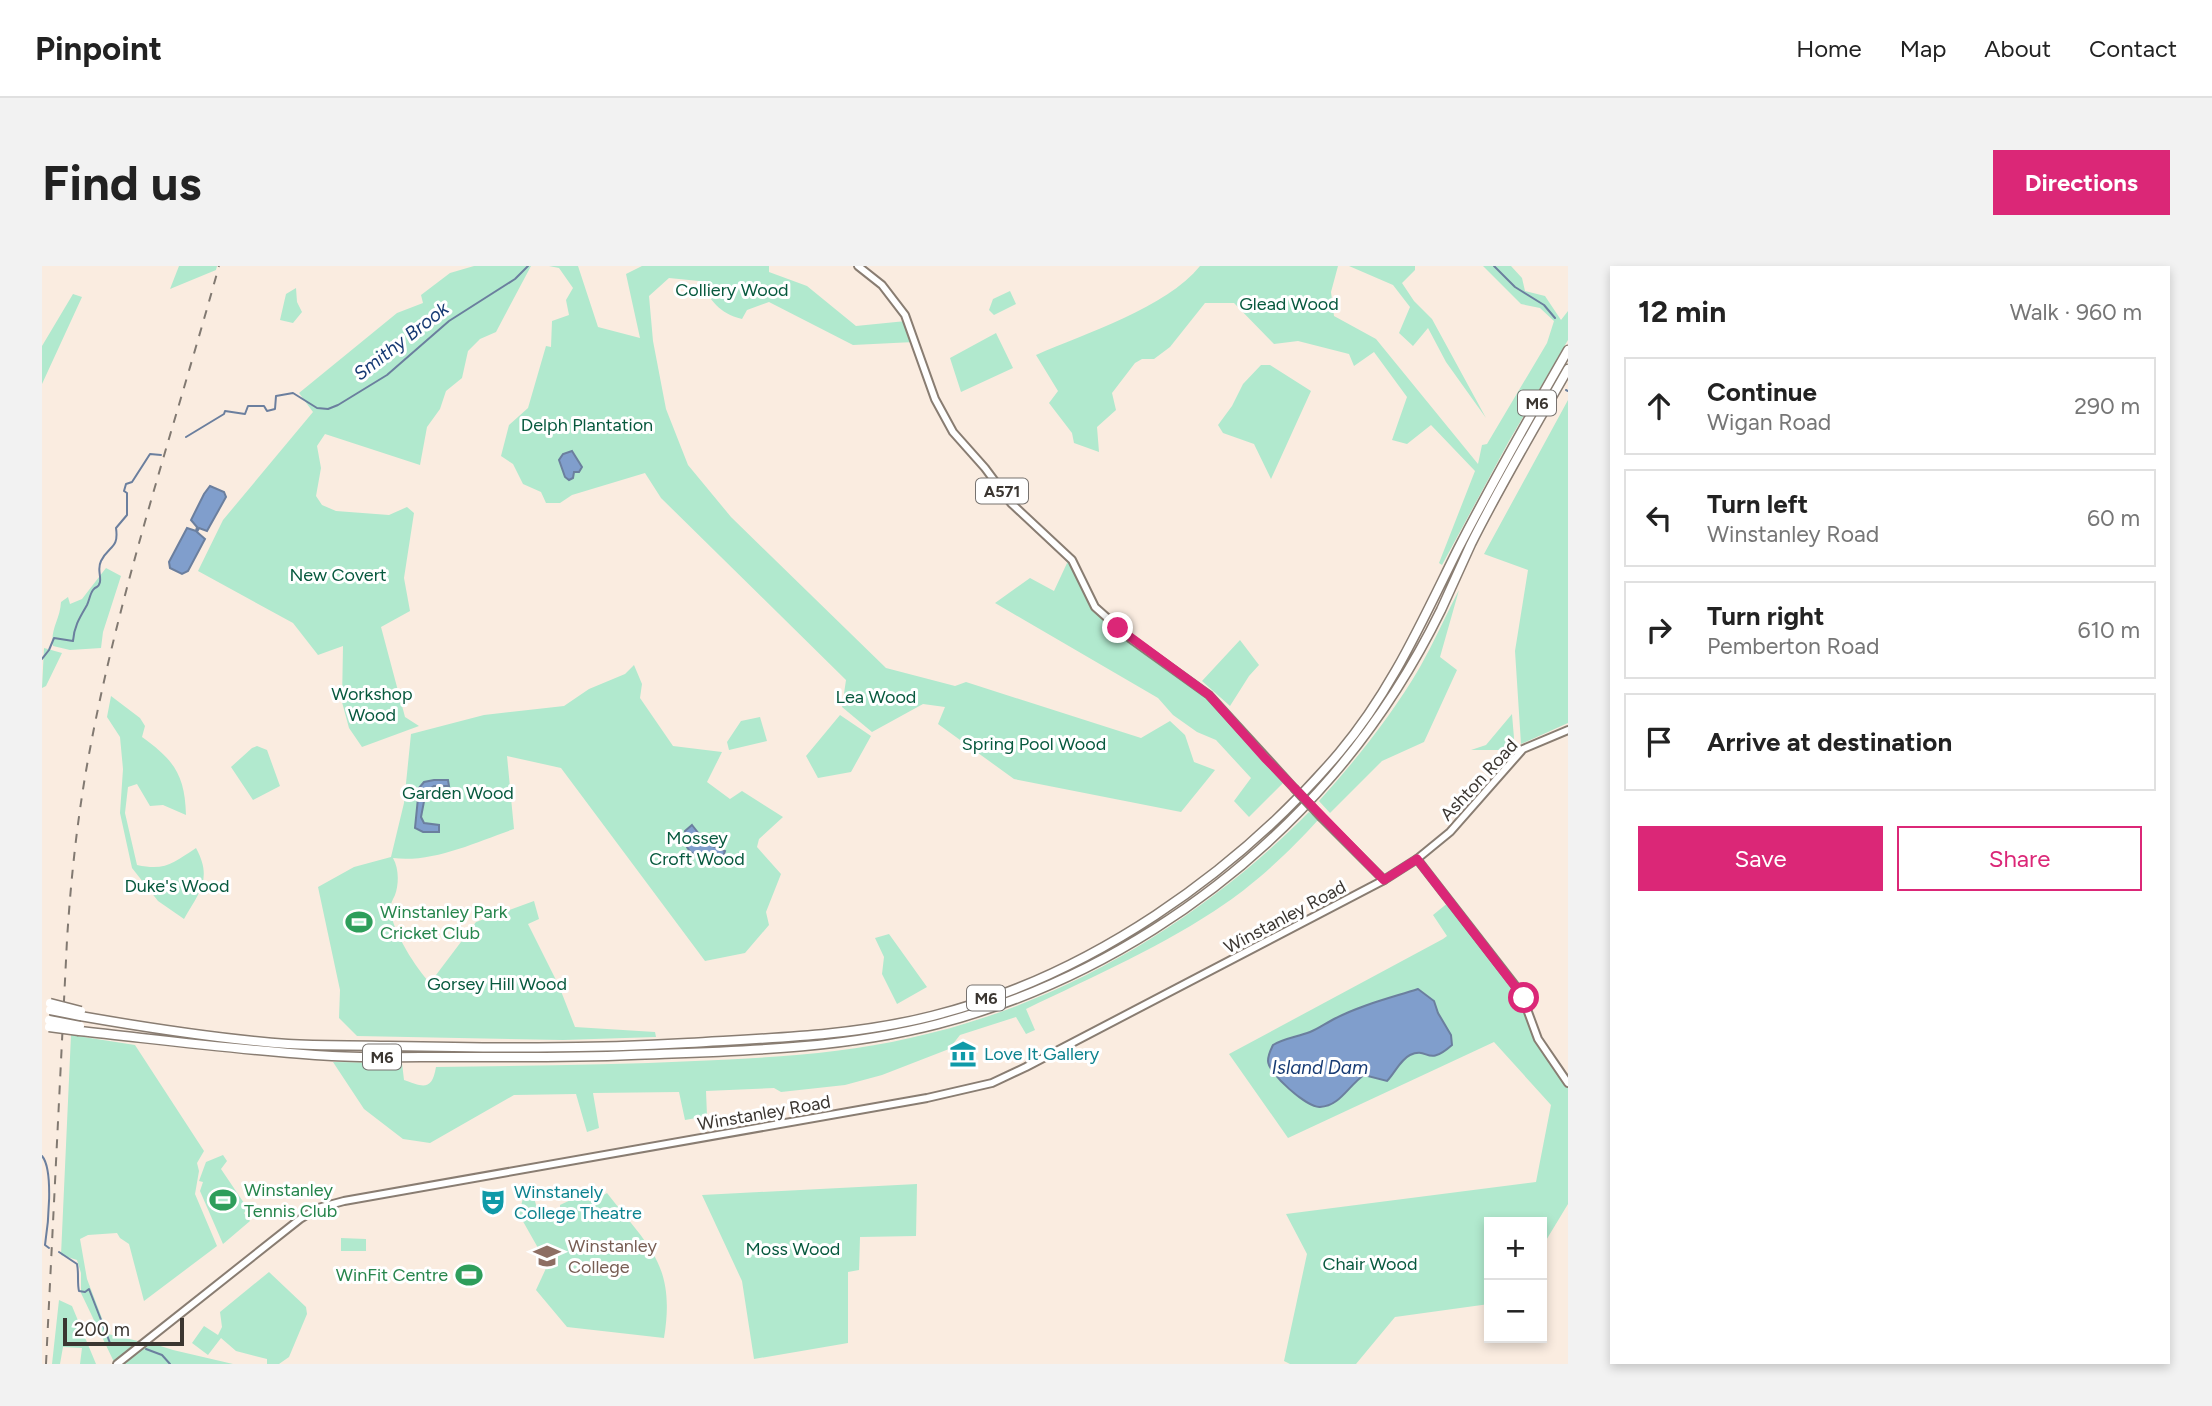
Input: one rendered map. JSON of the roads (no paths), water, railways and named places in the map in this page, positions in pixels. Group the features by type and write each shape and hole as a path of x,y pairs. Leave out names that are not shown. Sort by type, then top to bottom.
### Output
{"highway":[{"name":"M6","path":"234,1044 514,1049 617,1047 834,1033 933,1016 1036,979 1105,946 1176,902 1246,848 1298,799 1343,749 1381,695 1420,630 1497,473 1568,350"},
{"name":"M6","path":"46,1014 163,1035 370,1057 577,1058 759,1050 850,1041 935,1025 990,1008 1056,981 1098,962 1153,930 1206,894 1259,851 1334,774 1374,723 1410,667 1505,479 1568,369"},
{"name":"M6","path":"46,1014 163,1035"}],"street":[{"name":"A571","path":"858,266 882,285 905,315 935,399 953,432 1011,503 1072,560 1095,607 1131,639 1209,695 1322,818 1384,880"},
{"name":"Ashton Road","path":"1417,859 1450,832 1523,749 1568,730"},
{"name":"Winstanley Road","path":"117,1364 286,1229 318,1209 344,1201 927,1098 992,1083 1228,963 1384,880 1417,859"},
{"path":"1417,859 1521,993 1538,1039 1568,1083"}],"water":[{"path":"572,451 582,467 579,472 574,472 573,478 569,480 565,477 559,460 563,454"},
{"path":"210,486 224,492 226,497 207,531 199,528 197,532 205,539 188,571 182,574 170,568 169,562 187,528 196,531 197,527 191,520"},
{"path":"448,780 449,786 434,786 426,791 421,817 424,823 439,825 439,832 423,832 415,828 419,788 424,782"},
{"path":"692,825 707,844 725,851 722,859 700,857 690,851 686,846 685,831"},
{"name":"Island Dam","path":"1418,989 1434,1001 1451,1035 1452,1045 1444,1052 1432,1056 1421,1053 1410,1055 1387,1081 1364,1075 1333,1103 1320,1107 1298,1096 1281,1081 1270,1066 1268,1061 1273,1045 1313,1031 1355,1010"}],"waterway":[{"name":"Smithy Brook","path":"186,437 225,411 245,414 248,406 264,406 267,411 275,409 276,396 293,393 317,408 328,409 338,405 387,375 449,321 515,279 528,266"},
{"path":"1494,266 1515,287 1544,305 1555,318"},
{"name":"Smithy Brook","path":"42,659 54,638 73,641 78,622 92,592 99,584 101,561 115,543 116,528 127,515 127,493 124,491 126,484 132,482 150,454 161,455"},
{"name":"Smithy Brook","path":"42,1156 46,1163 49,1185 45,1245 49,1248"},
{"name":"Smithy Brook","path":"59,1252 77,1264 79,1291 85,1292 89,1289 110,1343 136,1345"},
{"name":"Smithy Brook","path":"146,1349 162,1355 170,1364"}],"railway":[{"path":"46,1364 67,940 82,796 102,689 117,628 219,266"}],"place":[{"name":"Winstanley Park Cricket Club","path":"359,922"},
{"name":"Love It Gallery","path":"963,1054"},
{"name":"Winstanley Tennis Club","path":"223,1200"},
{"name":"Winstanely College Theatre","path":"493,1202"},
{"name":"Winstanley College","path":"547,1256"},
{"name":"WinFit Centre","path":"469,1275"}],"park label":[{"name":"Colliery Wood","path":"732,290"},
{"name":"Glead Wood","path":"1289,304"},
{"name":"Delph Plantation","path":"587,425"},
{"name":"New Covert","path":"338,575"},
{"name":"Lea Wood","path":"876,697"},
{"name":"Workshop Wood","path":"372,704"},
{"name":"Spring Pool Wood","path":"1034,744"},
{"name":"Garden Wood","path":"458,793"},
{"name":"Mossey Croft Wood","path":"697,848"},
{"name":"Duke's Wood","path":"177,886"},
{"name":"Gorsey Hill Wood","path":"497,984"},
{"name":"Moss Wood","path":"793,1249"},
{"name":"Chair Wood","path":"1370,1264"}]}
